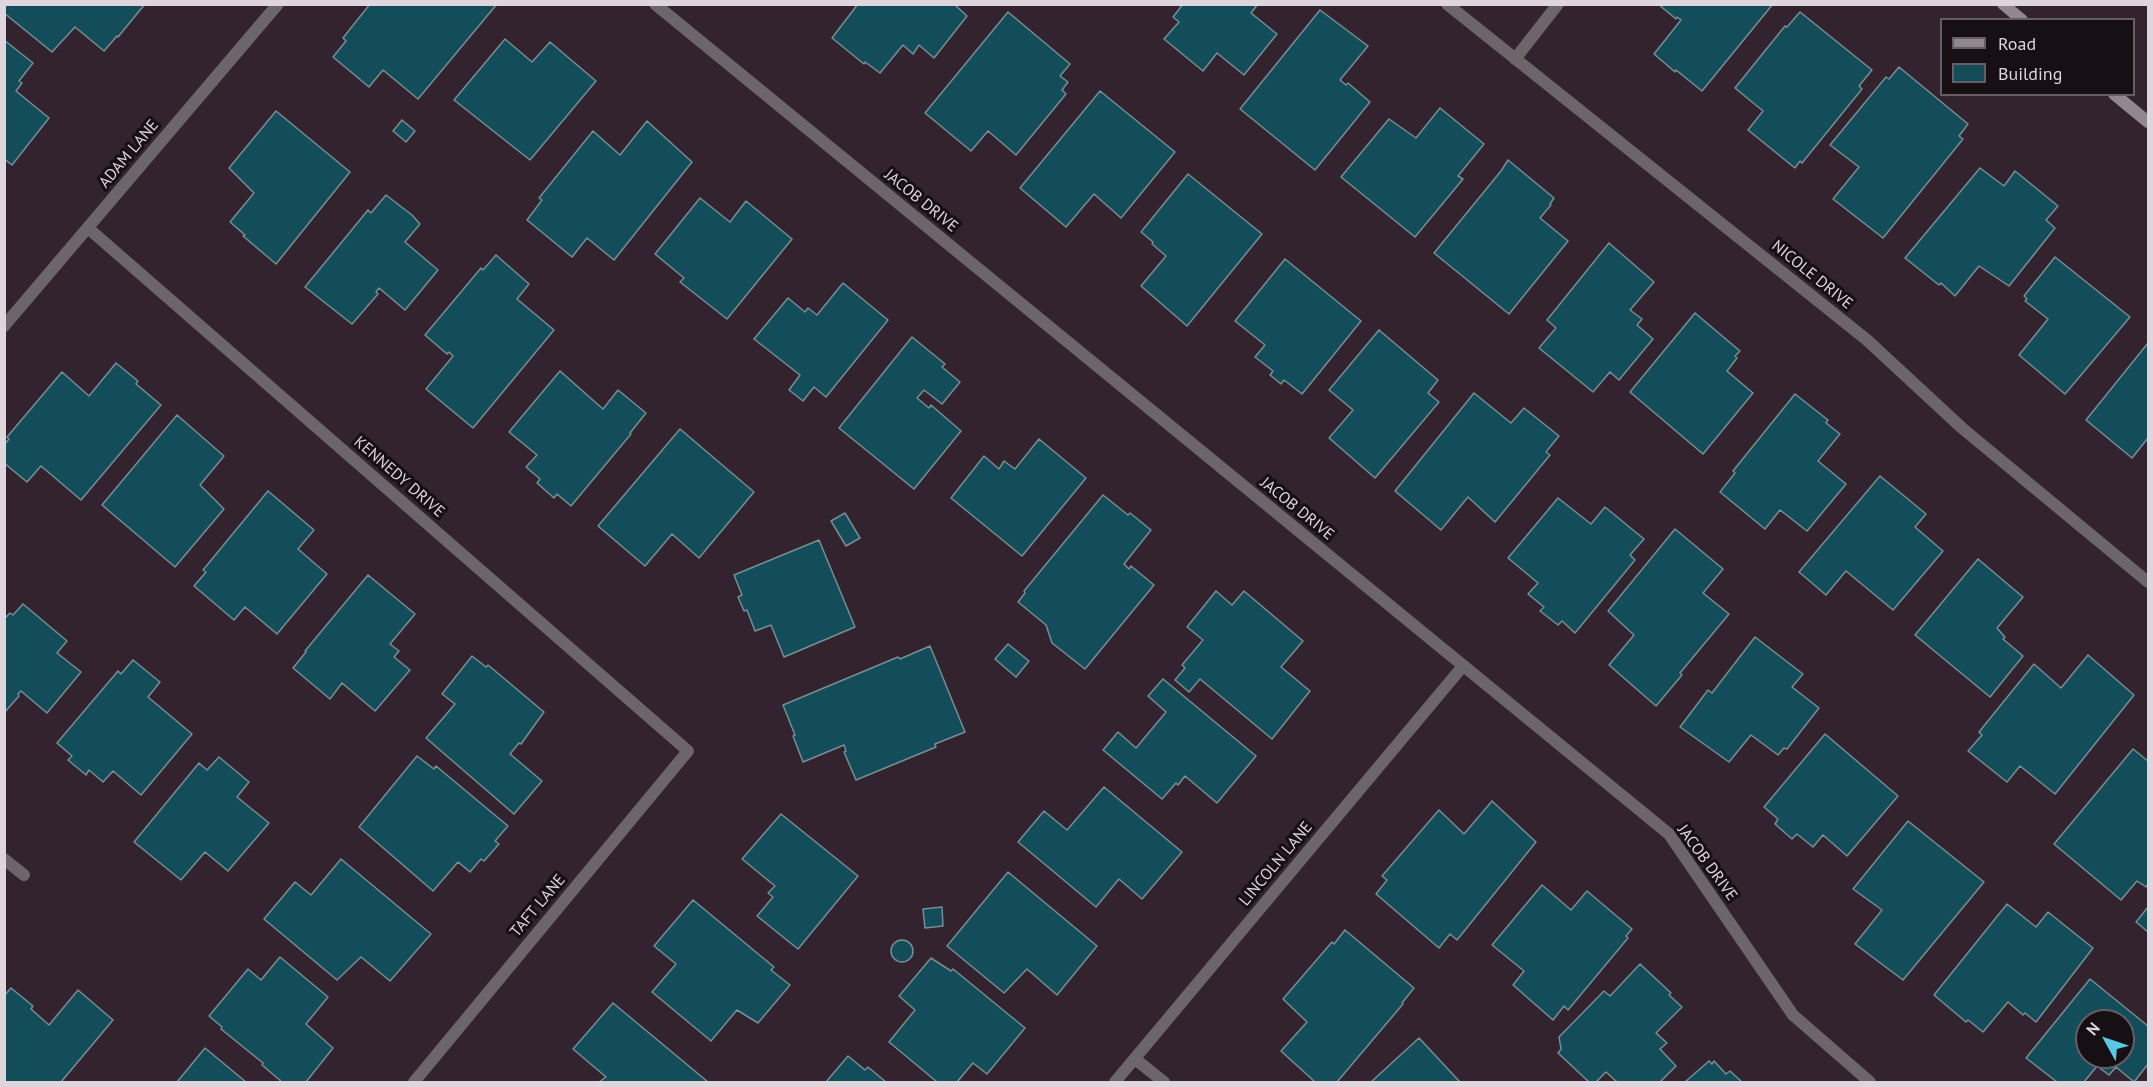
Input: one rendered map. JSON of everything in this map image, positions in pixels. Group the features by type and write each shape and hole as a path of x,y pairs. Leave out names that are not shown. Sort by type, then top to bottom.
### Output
{"main road":[{"path":"2003,4 2020,18"},
{"path":"2116,96 2148,122"}],"street":[{"name":"ADAM LANE","path":"4,326 278,4"},
{"name":"JACOB DRIVE","path":"655,4 1669,834 1794,1015 1870,1083"},
{"name":"NICOLE DRIVE","path":"1447,4 1867,340 1962,428 2148,582"},
{"path":"1515,59 1558,4"},
{"name":"KENNEDY DRIVE","path":"88,228 688,751"},
{"name":"LINCOLN LANE","path":"1115,1083 1462,666"},
{"name":"TAFT LANE","path":"414,1083 688,751"},
{"path":"4,859 24,875"},
{"path":"1135,1059 1164,1083"}],"building":[{"path":"4,4 145,4 104,51 75,27 52,52 4,13"},
{"path":"370,4 497,4 418,99 383,70 369,87 333,57 346,41 343,38"},
{"path":"858,4 954,4 967,16 934,58 919,45 913,54 903,45 880,73 865,62 864,64 832,38"},
{"path":"1183,4 1258,4 1251,13 1277,34 1244,75 1217,53 1203,71 1164,39 1179,22 1173,17"},
{"path":"1658,4 1773,4 1702,91 1654,54 1681,20 1677,17 1676,19"},
{"path":"1320,10 1368,46 1340,80 1346,85 1348,83 1370,102 1315,170 1240,109"},
{"path":"1008,12 1070,64 1060,76 1068,82 1062,90 1066,94 1016,155 988,131 971,151 925,113"},
{"path":"1800,12 1872,70 1859,86 1862,89 1802,163 1800,161 1795,168 1748,130 1763,111 1735,88 1785,26 1787,27"},
{"path":"505,39 532,62 550,42 596,81 530,160 454,100"},
{"path":"4,40 33,63 19,81 22,83 16,91 49,118 12,165 4,159"},
{"path":"1899,67 1968,124 1959,136 1963,139 1883,238 1833,199 1859,167 1830,145 1886,77 1889,79"},
{"path":"1100,91 1175,152 1121,218 1094,194 1066,227 1020,188"},
{"path":"1440,108 1484,144 1458,176 1463,179 1415,237 1341,177 1389,119 1416,138"},
{"path":"276,111 350,172 276,264 230,222 254,193 229,168"},
{"path":"402,120 415,131 406,142 393,131"},
{"path":"647,121 692,162 614,260 587,238 572,257 527,220 542,200 539,198 593,131 620,155"},
{"path":"1508,160 1554,198 1540,218 1568,241 1509,314 1434,253"},
{"path":"1980,168 2004,186 2015,171 2058,206 2046,220 2055,228 2009,286 1979,266 1955,296 1941,283 1939,285 1905,258"},
{"path":"1188,174 1262,234 1187,326 1141,286 1166,256 1141,232"},
{"path":"386,195 420,224 405,242 438,270 405,310 379,288 376,292 378,294 352,324 305,287 368,210 371,213"},
{"path":"700,198 730,222 746,201 792,239 727,319 680,282 684,278 655,254"},
{"path":"1609,243 1654,282 1630,310 1642,319 1637,325 1653,339 1619,380 1610,372 1593,392 1539,348 1556,328 1547,320"},
{"path":"496,255 529,284 517,299 554,330 473,428 426,389 453,356 449,352 447,354 425,335 481,268 483,270"},
{"path":"2055,257 2130,317 2065,394 2019,355 2048,319 2025,301 2027,299 2024,296"},
{"path":"1285,259 1361,321 1302,394 1284,380 1281,384 1270,375 1273,371 1255,357 1265,345 1235,321"},
{"path":"843,283 888,320 826,397 814,387 803,401 789,390 800,375 754,339 788,298 805,312 808,308 817,315"},
{"path":"1695,313 1740,351 1727,371 1753,393 1703,454 1630,392"},
{"path":"1379,330 1438,380 1428,393 1439,402 1375,478 1329,438 1353,410 1329,390"},
{"path":"912,337 945,364 942,367 960,382 942,404 924,390 917,398 929,408 931,405 961,431 914,489 839,428"},
{"path":"2148,343 2148,438 2132,458 2086,420"},
{"path":"116,363 138,381 136,384 161,405 81,500 41,466 27,482 4,463 4,445 9,439 7,437 62,372 89,396"},
{"path":"560,371 603,409 618,390 646,413 571,506 557,494 554,498 537,483 540,479 526,467 537,455 509,432"},
{"path":"1474,393 1511,423 1524,408 1559,436 1546,452 1550,455 1495,522 1468,497 1441,530 1395,491"},
{"path":"1795,394 1828,420 1826,423 1840,434 1818,461 1846,484 1807,531 1780,510 1765,529 1720,492 1735,473 1733,471"},
{"path":"177,415 224,456 200,485 224,509 175,567 102,505"},
{"path":"680,429 754,492 699,558 672,534 645,566 598,526"},
{"path":"1039,439 1086,478 1022,556 951,498 984,456 999,469 1004,461 1015,469"},
{"path":"1880,476 1926,514 1915,527 1943,551 1893,610 1846,571 1826,595 1799,572"},
{"path":"268,491 314,530 298,549 327,574 277,634 245,607 234,620 194,586 206,572 203,570"},
{"path":"1103,495 1151,530 1124,564 1129,569 1131,566 1154,585 1085,669 1052,643 1046,625 1018,602 1025,593 1024,591"},
{"path":"1558,498 1591,524 1605,507 1644,539 1630,555 1635,560 1575,633 1562,621 1558,625 1540,611 1544,607 1528,594 1538,583 1508,558"},
{"path":"845,513 860,538 846,546 831,521"},
{"path":"1675,529 1723,569 1703,593 1729,614 1656,706 1609,665 1634,635 1608,611"},
{"path":"819,540 855,627 784,657 771,625 755,631 747,610 744,611 738,597 742,595 734,575"},
{"path":"1978,559 2023,597 1997,628 2005,637 2003,639 2023,656 1990,697 1915,635"},
{"path":"368,575 415,614 390,644 399,651 394,657 410,670 375,711 342,683 330,699 293,668"},
{"path":"1216,591 1232,605 1244,591 1303,641 1281,667 1310,691 1272,739 1200,679 1189,692 1175,680 1185,668 1182,665 1203,640 1187,627"},
{"path":"23,604 67,641 57,653 81,672 47,713 21,691 4,713 4,619 10,613 13,615"},
{"path":"1755,637 1803,674 1792,687 1819,708 1787,749 1784,748 1778,755 1751,735 1729,762 1680,727 1708,690 1712,693"},
{"path":"1008,644 1029,661 1016,677 995,659"},
{"path":"930,646 965,732 935,744 936,747 856,780 844,752 846,751 844,745 803,762 783,705"},
{"path":"2088,655 2134,695 2055,794 2020,766 2007,782 1968,751 1982,735 1979,732 2034,664 2061,688"},
{"path":"472,656 486,667 488,665 544,712 521,744 519,743 510,754 542,781 514,814 426,738 455,704 442,694"},
{"path":"133,660 160,682 148,697 192,734 141,795 113,771 103,782 89,770 86,775 68,760 72,756 57,743 118,671 121,674"},
{"path":"1163,679 1256,756 1217,803 1185,776 1162,799 1103,750 1118,732 1136,748 1166,712 1148,696"},
{"path":"1825,734 1898,796 1847,856 1823,835 1813,847 1797,834 1792,839 1775,824 1778,819 1764,807"},
{"path":"2133,749 2148,761 2148,884 2146,887 2137,881 2121,900 2054,844"},
{"path":"417,756 434,769 436,766 508,826 495,841 499,844 484,861 481,859 470,872 458,862 433,891 359,827"},
{"path":"219,757 249,782 237,797 269,823 228,871 205,852 181,880 134,842 199,763 207,770"},
{"path":"1104,787 1182,852 1142,899 1119,879 1096,907 1018,842 1044,811 1067,830"},
{"path":"1492,801 1536,842 1457,940 1450,934 1439,948 1376,894 1387,880 1382,876 1439,810 1464,834"},
{"path":"781,814 858,876 798,949 757,916 773,897 768,893 775,886 742,859"},
{"path":"1908,821 1984,882 1903,980 1855,944 1882,910 1853,889"},
{"path":"341,859 431,934 390,981 361,957 337,980 264,919 295,882 311,895"},
{"path":"1008,872 1097,946 1057,995 1027,969 1004,993 947,946"},
{"path":"1542,885 1571,910 1587,891 1632,929 1626,936 1628,938 1568,1010 1564,1006 1553,1020 1513,985 1524,971 1492,945"},
{"path":"693,900 774,967 771,970 790,985 758,1023 737,1010 711,1041 652,992 676,964 654,946"},
{"path":"2007,904 2036,927 2048,912 2093,948 2036,1022 2025,1013 2023,1015 2008,1002 1983,1032 1968,1020 1966,1022 1934,995"},
{"path":"942,907 943,926 925,928 923,909"},
{"path":"2148,907 2148,932 2136,922"},
{"path":"1345,930 1414,988 1337,1082 1315,1082 1281,1051 1307,1022 1283,999"},
{"path":"902,940 910,943 913,951 910,959 902,962 894,959 891,951 894,943"},
{"path":"280,957 328,997 306,1024 333,1048 306,1082 282,1082 209,1016 248,969 261,980"},
{"path":"931,958 951,971 953,969 1025,1028 987,1074 973,1063 957,1082 937,1082 889,1042 915,1010 899,996"},
{"path":"1640,964 1671,993 1669,995 1682,1007 1656,1033 1667,1043 1660,1049 1676,1066 1660,1082 1617,1082 1606,1072 1596,1082 1589,1082 1558,1053 1561,1049 1559,1037 1604,991 1610,996"},
{"path":"2090,979 2127,1009 2075,1009 2075,1069 2095,1069 2084,1082 2057,1082 2026,1058"},
{"path":"11,988 33,1006 31,1009 49,1025 78,990 113,1020 61,1082 4,1082 4,996"},
{"path":"613,1003 708,1082 599,1082 606,1077 573,1049"},
{"path":"2135,1015 2148,1026 2148,1064 2134,1082 2118,1069 2135,1069"},
{"path":"1419,1038 1460,1082 1371,1082"},
{"path":"205,1048 246,1082 177,1082"},
{"path":"848,1056 865,1070 868,1067 886,1082 826,1082"},
{"path":"1709,1061 1712,1064 1714,1061 1726,1074 1730,1071 1742,1082 1685,1082"},
{"path":"2101,1069 2114,1069 2109,1075"}]}
